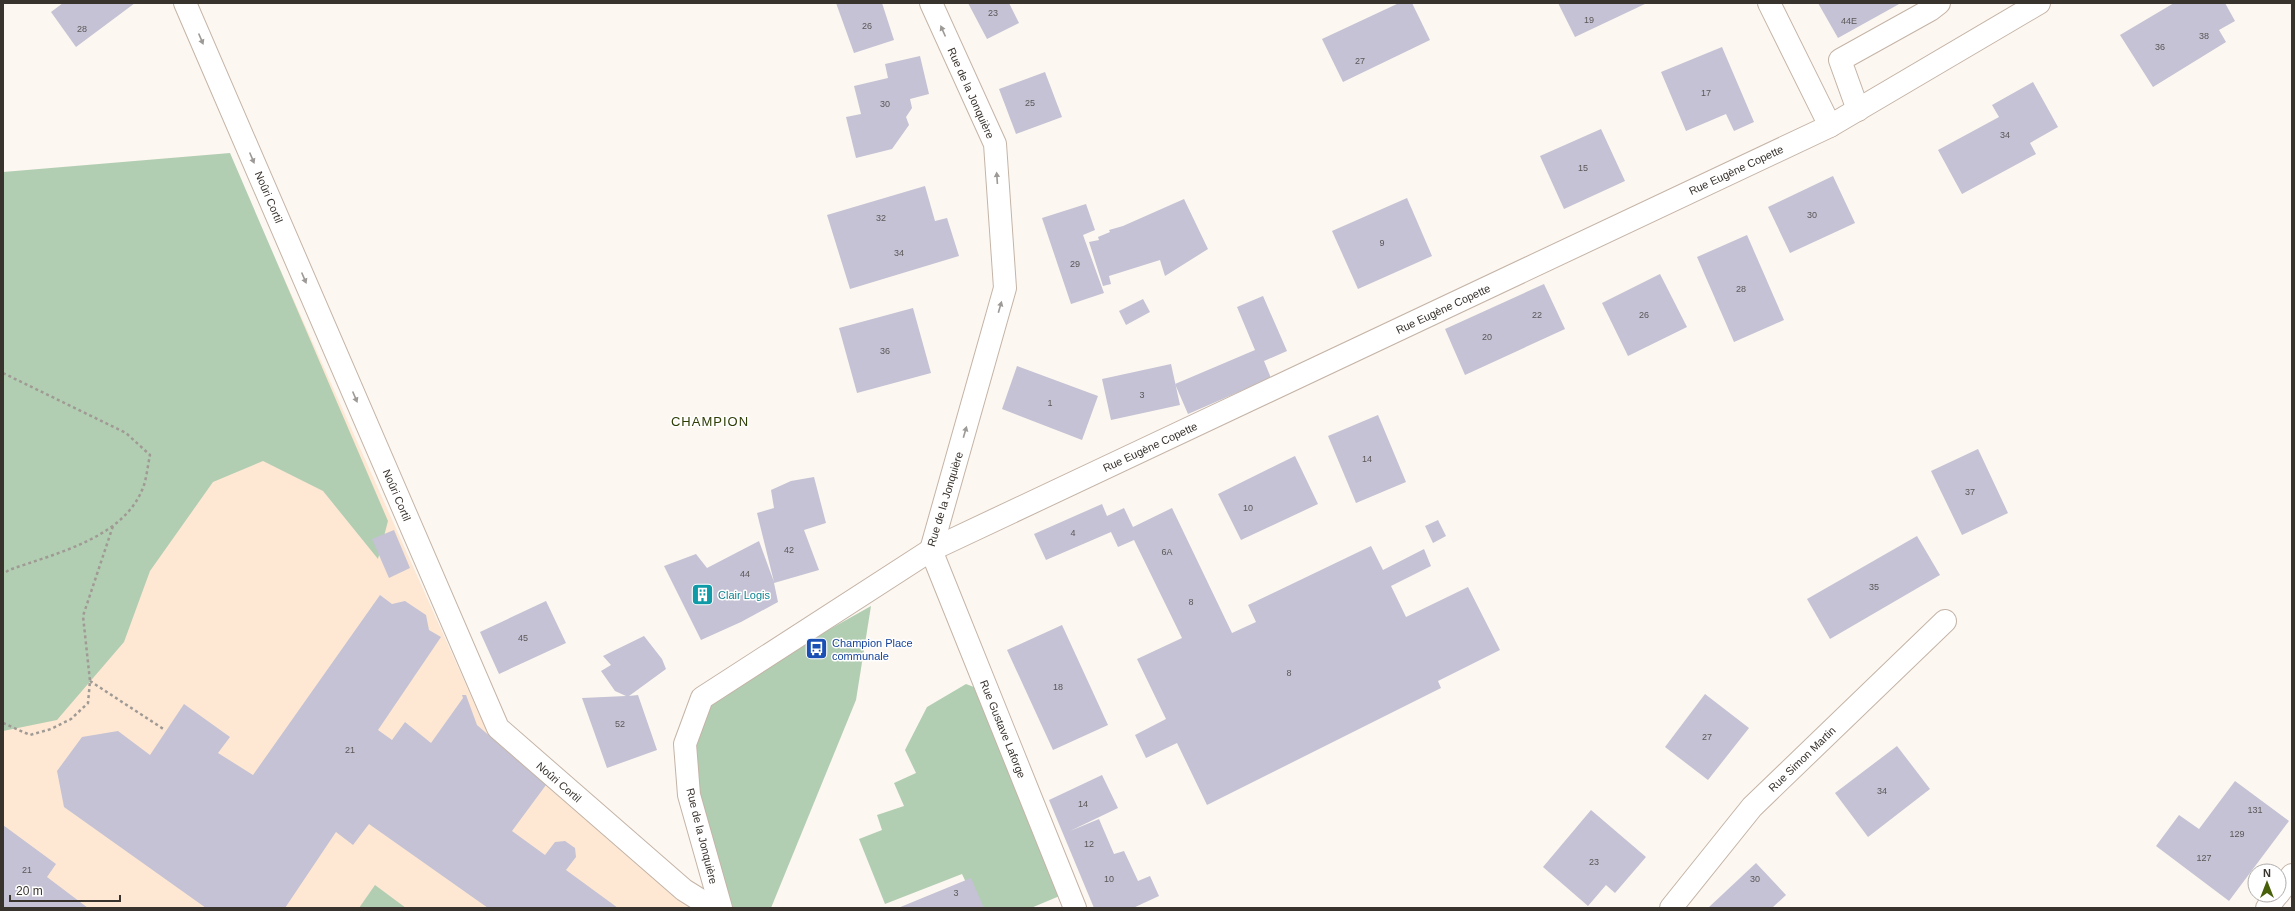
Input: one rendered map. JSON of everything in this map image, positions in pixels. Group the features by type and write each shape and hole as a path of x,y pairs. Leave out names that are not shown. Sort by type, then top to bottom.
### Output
{"street":[{"name":"Noûri Cortil","path":"185,3 498,728 684,890 713,908"},
{"name":"Rue de la Jonquière","path":"721,908 689,795 685,744 702,698 931,550 1005,288 994,144 931,3"},
{"path":"1768,3 1830,126"},
{"path":"1858,110 1840,60 1930,10 1939,3"},
{"name":"Rue Eugène Copette","path":"931,550 1830,126 2040,3"},
{"name":"Rue Gustave Laforge","path":"931,550 1076,908"},
{"name":"Rue Simon Martin","path":"1672,908 1752,807 1945,622"}],"path":[{"path":"3,373 64,400 126,433 150,455 144,485 129,510 113,525 84,543 9,570 3,574"},
{"path":"3,723 30,735 52,729 71,719 88,703 90,681 83,616 113,525"},
{"path":"90,681 165,730"}],"shaded area":[{"path":"279,267 484,725 694,908 3,908 3,319"}],"green space":[{"path":"230,153 388,521 378,559 323,491 263,461 213,482 150,571 124,642 57,720 3,731 3,172"},
{"path":"871,606 856,700 771,908 731,908 700,802 694,746 711,700 782,656"},
{"path":"966,684 979,689 1062,895 1031,908 978,908 962,874 885,904 859,839 882,830 877,815 904,806 894,783 916,773 905,750 927,707"},
{"path":"375,885 406,908 359,908"}],"building":[{"path":"63,3 135,3 76,47 51,12"},
{"path":"836,3 882,3 894,40 854,53"},
{"path":"968,3 1009,3 1019,23 987,39"},
{"path":"1399,3 1412,3 1430,40 1343,82 1322,39"},
{"path":"1558,3 1647,3 1575,37"},
{"path":"1818,3 1901,3 1838,38"},
{"path":"2174,3 2225,3 2235,21 2219,30 2226,42 2153,87 2120,35"},
{"path":"1722,47 1754,122 1734,131 1726,114 1686,131 1661,72"},
{"path":"920,56 929,94 910,99 912,108 906,117 909,125 892,149 856,158 846,117 861,114 854,86 888,78 885,64"},
{"path":"1045,72 1062,117 1016,134 999,89"},
{"path":"2033,82 2058,127 2030,143 2036,154 1962,194 1938,150 1999,117 1992,105"},
{"path":"1601,129 1625,181 1564,209 1540,156"},
{"path":"1833,176 1855,223 1790,253 1768,207"},
{"path":"925,186 935,221 947,218 959,256 850,289 827,215"},
{"path":"1407,198 1432,256 1358,289 1332,231"},
{"path":"1184,199 1208,249 1165,276 1160,260 1109,276 1111,284 1103,286 1089,242 1099,240 1098,237 1110,232 1109,230 1123,226"},
{"path":"1086,204 1095,230 1083,235 1104,293 1071,304 1042,218"},
{"path":"1747,235 1784,320 1734,342 1697,257"},
{"path":"1660,274 1687,327 1628,356 1602,303"},
{"path":"1544,284 1565,329 1465,375 1445,329"},
{"path":"1263,296 1287,351 1264,361 1271,378 1188,414 1175,384 1255,350 1237,307"},
{"path":"1143,299 1150,312 1126,325 1119,311"},
{"path":"913,308 931,373 857,393 839,328"},
{"path":"1171,364 1180,405 1111,420 1102,379"},
{"path":"1017,366 1098,396 1082,440 1002,409"},
{"path":"1378,415 1406,482 1356,503 1328,436"},
{"path":"1978,449 2008,513 1962,535 1931,471"},
{"path":"1295,456 1318,504 1241,540 1218,494"},
{"path":"814,477 826,523 804,530 819,570 774,583 778,602 741,622 701,640 664,566 696,554 707,568 759,541 774,582 757,513 774,508 771,490 791,481"},
{"path":"1102,504 1107,516 1124,508 1133,527 1172,508 1232,633 1256,622 1248,605 1371,546 1383,570 1424,549 1431,566 1391,586 1406,617 1468,587 1500,650 1438,681 1441,688 1207,805 1177,743 1146,758 1135,735 1166,719 1137,659 1182,638 1134,540 1118,547 1111,532 1046,560 1034,534"},
{"path":"1438,520 1446,536 1433,543 1425,526"},
{"path":"394,530 410,568 389,578 372,539"},
{"path":"1917,536 1940,575 1830,639 1807,599"},
{"path":"380,595 392,604 405,601 426,615 429,630 441,637 378,730 392,740 405,722 431,743 463,698 462,695 466,695 477,725 546,785 512,831 545,855 555,842 565,841 575,848 576,857 566,870 618,908 488,908 369,824 353,845 336,832 285,908 206,908 64,807 57,771 82,737 118,731 150,755 184,704 230,737 218,753 253,775"},
{"path":"546,601 566,643 499,674 480,632"},
{"path":"1062,625 1108,725 1053,750 1007,650"},
{"path":"644,636 662,659 666,669 629,696 638,695 657,750 607,768 582,698 626,696 615,691 601,671 611,665 603,656"},
{"path":"1705,694 1749,728 1708,780 1665,747"},
{"path":"1897,746 1930,789 1868,837 1835,793"},
{"path":"1102,775 1118,808 1070,831 1099,819 1114,854 1124,851 1138,881 1150,876 1159,896 1133,908 1094,908 1049,800"},
{"path":"2235,781 2289,821 2258,863 2247,863 2247,877 2229,901 2156,846 2179,815 2199,829"},
{"path":"1591,810 1646,857 1615,893 1606,885 1588,906 1543,867"},
{"path":"3,825 56,864 47,877 88,908 3,908"},
{"path":"1756,863 1786,895 1772,908 1708,908"},
{"path":"971,878 984,908 898,908"}],"place":[{"name":"Clair Logis","path":"703,595"},
{"name":"Champion Place communale","path":"816,649"}],"district":[{"name":"CHAMPION","path":"710,421"}]}
